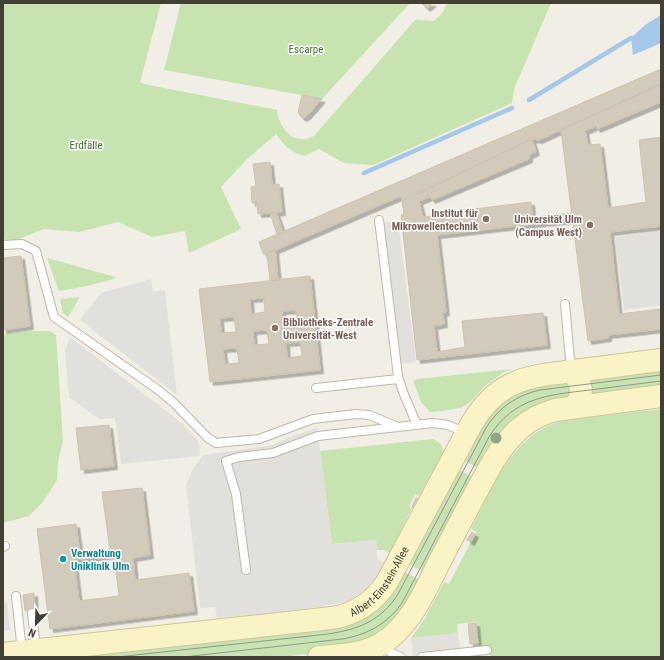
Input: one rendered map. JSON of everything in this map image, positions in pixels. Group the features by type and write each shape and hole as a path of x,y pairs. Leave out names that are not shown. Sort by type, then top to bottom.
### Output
{"street":[{"name":"Albert-Einstein-Allee","path":"20,652 332,618 360,608 373,599 387,582 466,433 488,401 507,386 535,376 661,360"},
{"path":"571,371 577,377 581,388 580,398 574,407"},
{"path":"319,657 359,652 381,644 402,627 414,610 494,460 508,441 525,424 534,418 550,412 574,407 661,396"}],"lane":[{"path":"379,220 398,379 417,425"},
{"path":"3,245 22,244 36,251 54,317 156,389 174,403 208,438 216,443 259,439 313,419 356,414 369,415 398,427"},
{"path":"564,304 571,371"},
{"path":"316,388 398,379"},
{"path":"246,570 236,494 226,461 239,457 273,453 318,436 443,423 453,426 466,433"},
{"path":"16,596 20,652"},
{"path":"20,652 32,613"},
{"path":"381,644 390,652 401,657"},
{"path":"422,657 487,650"}],"green space":[{"name":"Erdfälle","path":"3,3 161,3 140,82 277,110 282,126 289,135 294,138 306,139 314,136 415,20 434,21 443,12 447,3 551,3 514,89 512,103 373,165 344,163 319,149 304,156 288,148 276,134 247,159 221,187 241,229 189,253 185,231 152,237 118,222 79,232 44,229 14,241 3,239"},
{"name":"Escarpe","path":"181,3 410,3 322,99 164,70"},
{"path":"47,258 117,278 87,286 59,291"},
{"path":"80,297 68,317 63,313 60,299"},
{"path":"50,331 56,335 63,441 58,461 57,480 43,502 29,516 3,523 3,334"},
{"path":"661,365 661,391 592,399 586,377"},
{"path":"513,369 504,372 486,385 470,402 461,408 435,412 430,412 421,402 414,383 417,379"},
{"path":"568,379 571,395 562,399 534,406 516,417 497,442 482,470 459,458 502,395"},
{"path":"661,409 661,657 490,657 489,645 479,646 476,622 457,624 458,633 411,638 424,620 444,582 449,584 476,532 471,529 500,474 508,461 529,438 542,429 562,421"},
{"path":"433,439 442,446 443,453 419,496 415,494 409,506 412,508 390,553 383,550 377,550 376,540 332,544 320,451"},
{"path":"460,470 472,477 422,571 410,565"},
{"path":"400,570 424,582 395,627 347,650 279,657 34,657 326,623"}],"shaded area":[{"path":"398,221 416,362 396,364 380,223"},
{"path":"661,231 661,305 624,310 615,237"},
{"path":"151,279 153,292 165,290 177,395 80,320 101,293"},
{"path":"70,337 183,424 199,442 200,456 121,464 115,418 99,419 69,397 65,350"},
{"path":"317,428 332,544 376,540 377,559 385,563 369,587 348,601 314,608 217,618 215,607 200,608 186,485 193,469 203,455 273,445 289,437"},
{"path":"7,602 10,630 3,631 3,603"},
{"path":"458,633 461,653 413,657 411,638"}],"water":[{"path":"661,15 661,43 633,55 631,38 645,25"}],"building":[{"path":"421,3 433,3 427,8"},
{"path":"661,69 661,84 539,140 532,139 402,201 401,196 264,255 259,242"},
{"path":"661,84 661,102 597,129 596,126 585,131 588,145 600,144 608,208 646,202 639,140 661,137 661,226 610,232 619,314 661,309 661,329 608,335 608,338 588,341 561,130"},
{"path":"302,95 322,99 307,116 303,118 298,112"},
{"path":"532,139 536,152 529,155 529,159 432,200 430,197 419,201 423,217 433,216 434,214 531,202 533,224 437,235 446,312 443,313 444,324 434,326 437,352 465,347 462,321 543,313 547,345 417,360 401,215 404,214 402,201"},
{"path":"270,162 272,185 279,184 282,212 258,214 257,202 252,203 251,187 256,186 253,164"},
{"path":"276,212 283,232 277,234 270,213"},
{"path":"571,213 572,220 533,224 533,217"},
{"path":"275,249 278,280 270,281 267,254"},
{"path":"21,256 30,326 3,330 3,258"},
{"name":"Bibliotheks-Zentrale Universität-West","path":"310,276 320,370 210,382 199,289","holes":["264,298 265,312 251,314 250,299","296,310 298,325 284,326 282,311","234,317 236,332 221,333 220,318","267,330 269,344 254,345 253,331","300,342 302,356 287,358 286,343","237,348 239,363 225,364 223,349"]},
{"path":"109,425 114,466 81,470 76,428"},
{"name":"Verwaltung Uniklinik Ulm","path":"142,488 150,555 133,558 135,580 189,573 194,611 50,629 37,529 76,524 80,554 110,550 102,492","holes":["114,555 119,596 79,601 74,560"]},
{"path":"416,498 419,500 415,508 412,507"},
{"path":"472,532 475,534 471,542 467,540"},
{"path":"34,593 35,610 25,611 23,595"},
{"path":"476,623 478,643 470,644 468,624"}],"waterway":[{"path":"529,100 631,38"},
{"path":"364,173 512,108"}],"tram line":[{"path":"117,657 328,634 350,629 368,622 384,611 398,594 486,428 496,414 509,403 524,395 540,390 661,375"},
{"path":"184,657 342,639 360,635 383,623 402,603 489,437 509,413 533,400 560,394 661,381"}],"place":[{"name":"Institut für Mikrowellentechnik","path":"486,219"},
{"name":"Universität Ulm (Campus West)","path":"590,225"},
{"name":"Bibliotheks-Zentrale Universität-West","path":"275,328"},
{"name":"Verwaltung Uniklinik Ulm","path":"63,559"}]}
